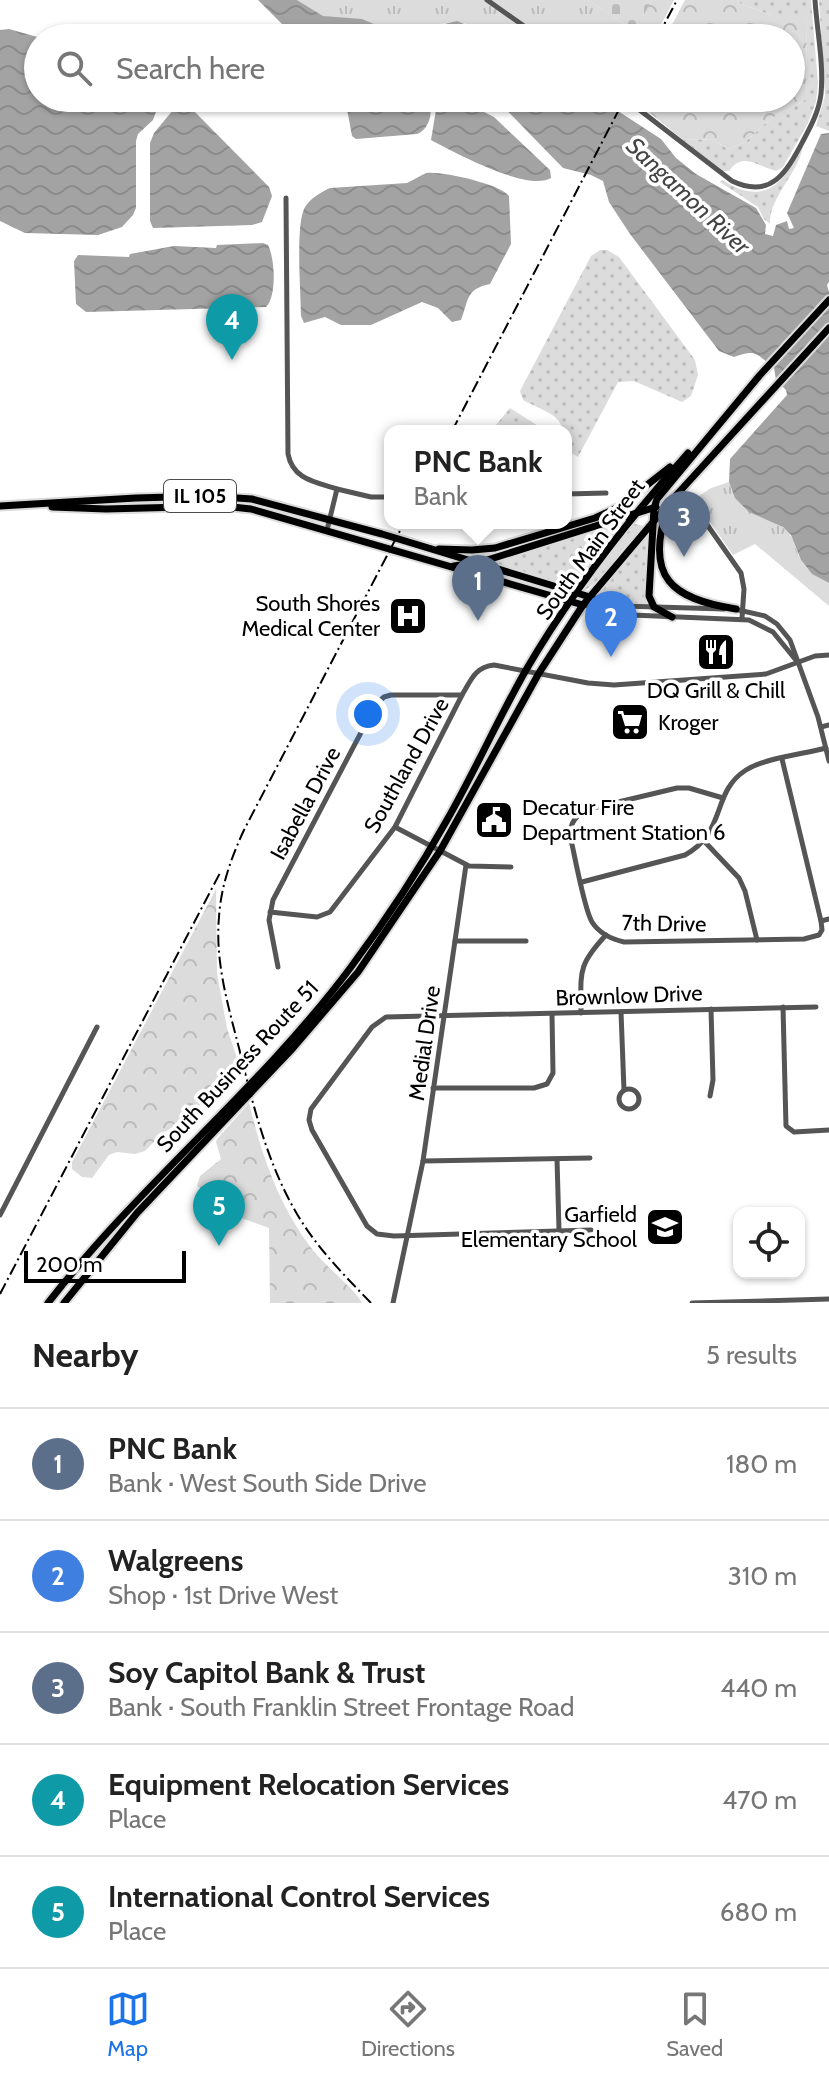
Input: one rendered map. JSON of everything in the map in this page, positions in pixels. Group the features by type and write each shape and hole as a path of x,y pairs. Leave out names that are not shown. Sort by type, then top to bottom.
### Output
{"main road":[{"name":"IL 105","path":"572,525 619,507 688,453 730,411 829,300"},
{"name":"IL 105","path":"13,505 106,509 236,506 446,565 476,563 670,502 829,328"},
{"path":"672,617 654,607 648,591 654,508 657,499 730,411"},
{"name":"South Main Street","path":"526,671 575,593 632,516 688,453"},
{"name":"IL 105","path":"0,506 104,499 235,496 404,541 453,550 489,549 557,529"},
{"path":"670,502 662,527 660,550 667,579 691,599 739,610"},
{"name":"South Main Street","path":"539,673 583,605 670,502"},
{"path":"404,541 590,597"},
{"path":"446,565 583,605"},
{"name":"South Business Route 51","path":"48,1303 126,1209 255,1080 352,966 432,846 526,671"},
{"name":"South Business Route 51","path":"64,1303 137,1213 256,1088 340,994 380,943 440,851 539,673"}],"street":[{"path":"487,0 521,24"},
{"path":"642,112 732,181 753,187 773,182 792,162 820,101 815,0"},
{"path":"286,198 290,461 295,472 305,479 371,497 384,497"},
{"path":"327,530 337,489"},
{"path":"572,494 606,493"},
{"path":"694,506 741,573 744,589 739,610 742,618"},
{"path":"590,597 623,606 739,610 765,616 777,624 790,640 821,727 829,761"},
{"path":"583,605 632,615 742,618 763,624 773,632 798,664"},
{"name":"Southland Drive","path":"270,912 310,917 326,915 395,827 462,695 474,675 485,666 614,685 761,675 815,656 829,655"},
{"name":"Isabella Drive","path":"270,912 275,895 378,701 391,695 462,695"},
{"path":"821,727 829,725"},
{"path":"582,882 670,861 692,851 713,828 731,783 747,769 826,748"},
{"path":"782,759 821,921"},
{"name":"7th Drive","path":"723,798 689,788 677,788 589,809 578,815 572,824 571,840 590,918 606,935 624,942 812,938 821,933 821,921 829,919"},
{"path":"395,827 466,865 476,868 511,867"},
{"path":"704,841 739,878 757,940"},
{"name":"Medial Drive","path":"393,1303 423,1161 466,865"},
{"path":"270,912 278,967"},
{"path":"581,1013 583,963 606,935"},
{"path":"455,941 526,941"},
{"path":"783,1007 785,1123 793,1132 829,1130"},
{"name":"Brownlow Drive","path":"409,1235 380,1235 369,1229 312,1130 310,1112 317,1098 377,1022 389,1017 816,1007"},
{"path":"710,1096 713,1080 711,1009"},
{"path":"621,1012 624,1090 619,1098 624,1109 634,1108 638,1103 637,1093 624,1090"},
{"path":"433,1088 534,1088 547,1084 553,1073 552,1014"},
{"path":"0,1215 97,1027"},
{"path":"423,1161 590,1158"},
{"path":"557,1159 559,1230"},
{"path":"409,1235 591,1230"},
{"path":"692,1303 829,1299"}],"green space":[{"path":"297,0 588,0 624,24 360,24 322,16"},
{"path":"588,0 624,24 612,24"},
{"path":"588,0 652,0 639,24 624,24"},
{"path":"652,0 674,0 661,24 638,24"},
{"path":"685,0 738,0 771,15 807,15 806,99 805,24 672,24"},
{"path":"738,0 811,0 818,83 816,102 783,167 776,171 745,161 734,165 729,171 722,171 683,140 711,139 728,149 750,138 770,119 783,112 805,112 807,15 771,15"},
{"path":"819,0 829,0 829,131 816,126 825,96"},
{"path":"649,112 783,112 770,119 750,138 728,149 711,139 683,140"},
{"path":"803,144 797,164 774,203 770,224 758,207 720,182 722,180 751,192 772,187 789,170"},
{"path":"600,250 607,250 619,257 695,360 698,375 691,396 682,402 634,381 618,382 578,457 572,453 572,425 561,425 550,414 523,400 520,391 591,256"},
{"path":"510,408 537,425 496,425"},
{"path":"729,482 733,493 746,507 789,533 806,567 829,583 829,606 755,544 733,555 694,499 711,488"},
{"path":"623,521 570,590 484,563"},
{"path":"630,523 644,526 599,580 583,592 584,585"},
{"path":"647,535 644,596 647,605 596,597"},
{"path":"216,889 217,973 227,1028 243,1076 226,1073 185,1124 164,1132 145,1151 109,1155 92,1178 82,1177 72,1169 72,1162"},
{"path":"249,1103 266,1161 290,1215 312,1249 362,1303 270,1303 269,1228 239,1217 197,1186 200,1176 221,1159 217,1139"}],"water":[{"path":"258,0 297,0 323,16 362,19 374,24 282,24"},
{"path":"0,30 24,33 24,112 156,112 153,120 138,134 136,208 122,227 98,235 25,233 0,221"},
{"path":"171,112 195,112 269,187 272,196 262,222 252,225 153,228 150,221 150,143"},
{"path":"348,112 431,112 425,128 417,134 356,139 352,136"},
{"path":"436,112 484,112 494,117 550,170 551,178 540,181 509,176 431,140"},
{"name":"Sangamon River","path":"509,112 620,112 661,139 676,158 696,174 756,208 766,225 765,234 773,236 776,225 787,221 789,229 794,228 787,213 821,134 829,133 829,583 812,574 801,560 791,535 783,527 749,512 735,498 729,482 730,459 787,395 776,380 774,368 756,354 734,357 719,351 630,234 609,202 603,181 563,168"},
{"path":"426,173 470,179 495,187 509,196 511,244 490,284 472,292 461,320 452,322 438,308 422,302 371,325 341,325 325,317 304,323 301,316 299,243 302,216 307,204 330,188 407,183"},
{"path":"217,245 268,245 273,268 272,295 266,307 86,312 76,304 74,261 78,255 129,257 130,254 174,246 216,248"}],"railway":[{"path":"664,24 677,0"},
{"path":"455,425 618,112"},
{"path":"371,1303 313,1238 277,1175 256,1112 231,1016 223,983 218,934 224,883 244,830 401,529"},
{"path":"0,1294 220,873"}],"place":[{"name":"Equipment Relocation Services","path":"232,360"},
{"name":"Soy Capitol Bank & Trust","path":"684,557"},
{"name":"South Shores Medical Center","path":"408,616"},
{"name":"PNC Bank","path":"478,621"},
{"name":"DQ Grill & Chill","path":"716,652"},
{"name":"Walgreens","path":"611,657"},
{"name":"Kroger","path":"630,722"},
{"name":"Decatur Fire Department Station 6","path":"494,820"},
{"name":"Garfield Elementary School","path":"665,1227"},
{"name":"International Control Services","path":"219,1246"}]}
